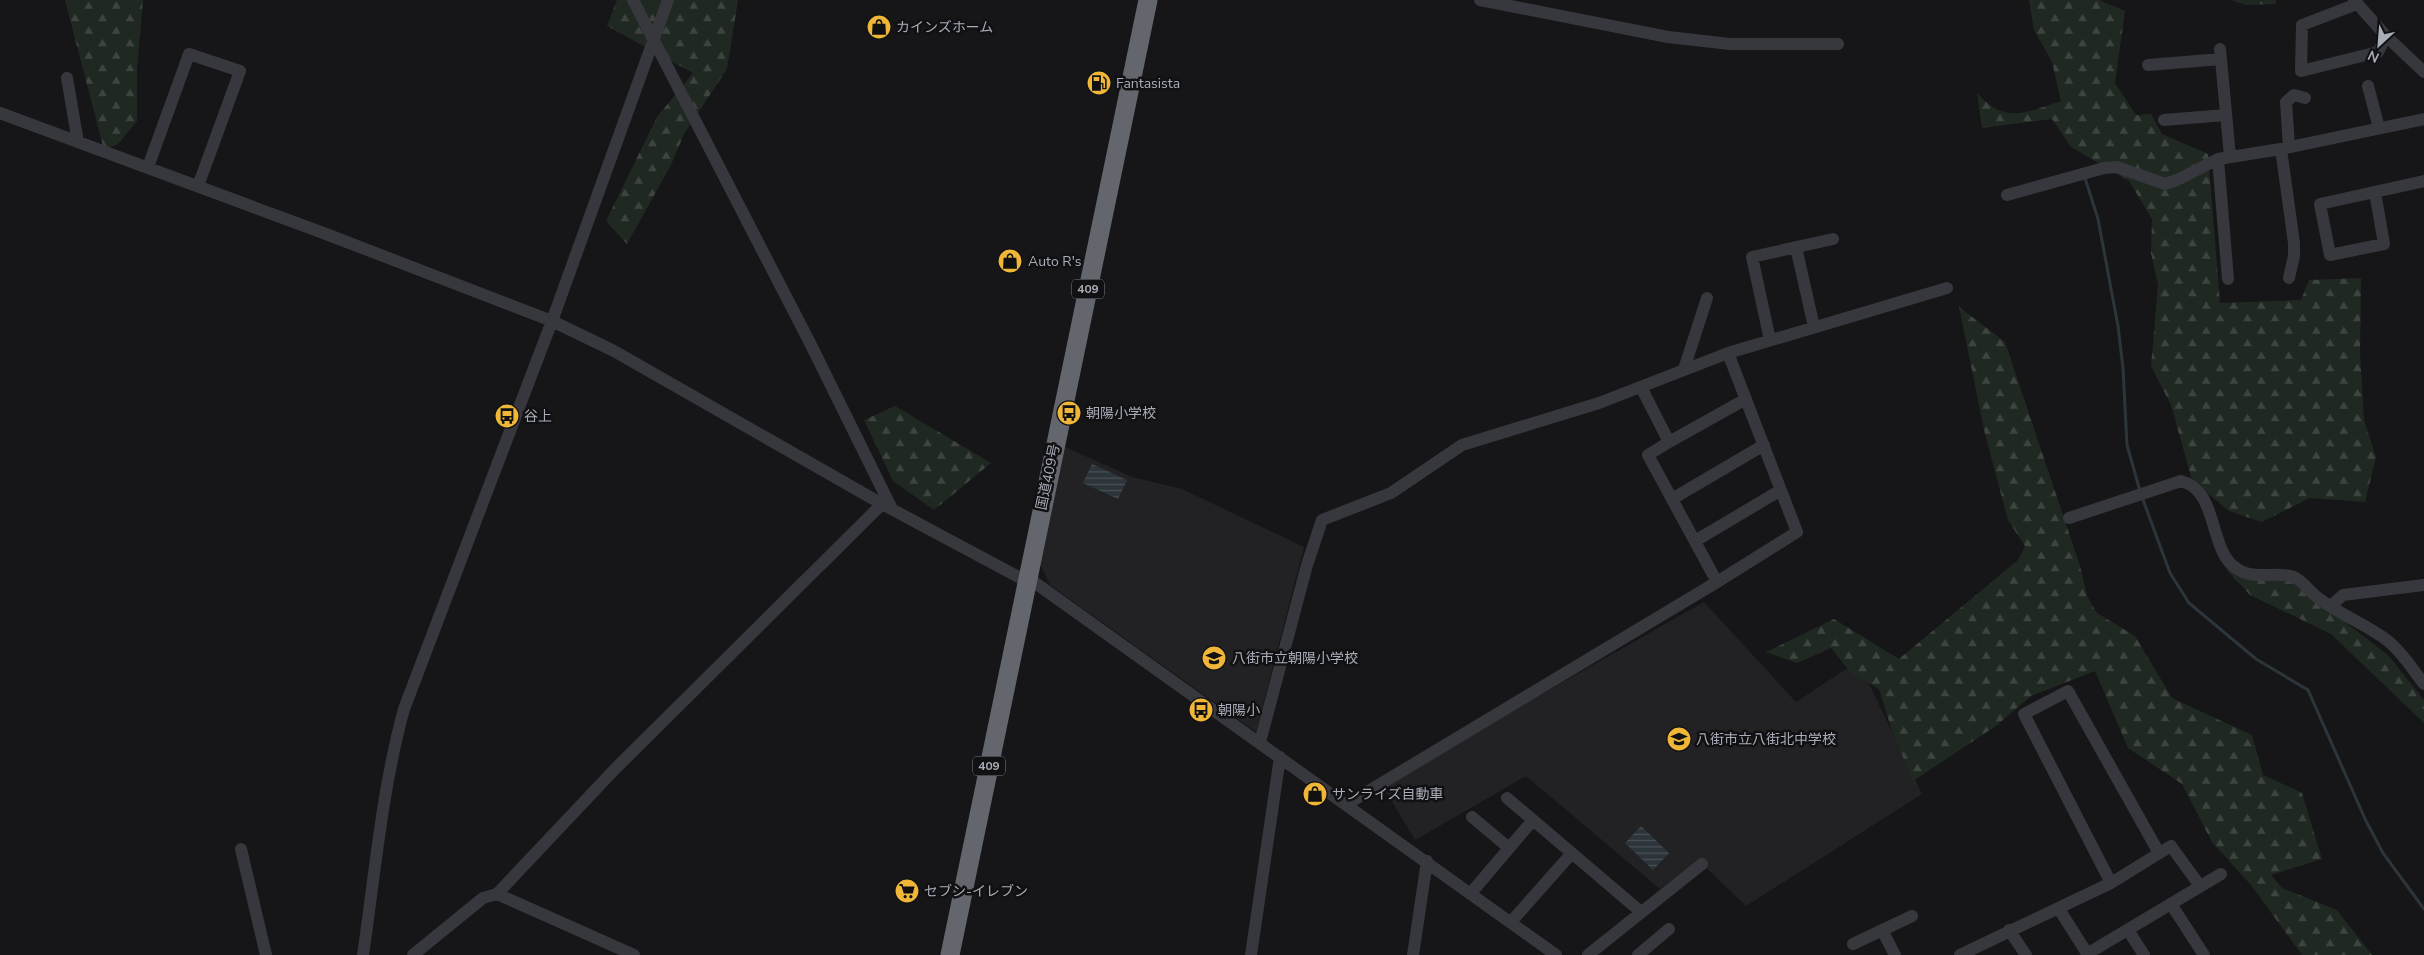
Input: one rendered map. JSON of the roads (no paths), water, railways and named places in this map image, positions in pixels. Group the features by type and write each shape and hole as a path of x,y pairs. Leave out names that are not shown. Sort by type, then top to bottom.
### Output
{"highway":[{"name":"国道409号","path":"950,955 1148,0"}],"street":[{"path":"633,0 810,343 887,507"},
{"path":"363,955 387,782 393,747 404,708 552,321 668,0"},
{"path":"1480,0 1677,38 1730,44 1838,44"},
{"path":"2386,36 2378,52 2301,71 2302,25 2356,2 2386,36 2424,72"},
{"path":"148,167 189,54 240,71 198,186"},
{"path":"2148,65 2221,54 2226,115 2224,157 2228,279"},
{"path":"67,78 78,142"},
{"path":"2368,86 2379,128"},
{"path":"2289,278 2294,256 2294,244 2285,148 2286,102 2294,95 2305,98"},
{"path":"0,113 148,167 552,321 614,351 887,507 1027,579 1260,742 1556,955"},
{"path":"2164,120 2226,115"},
{"path":"2007,195 2104,168 2117,167 2165,184 2224,157 2285,148 2424,119"},
{"path":"2375,192 2384,244 2330,255 2320,204 2424,181"},
{"path":"1770,340 1752,257 1833,239"},
{"path":"1796,247 1814,327"},
{"path":"1260,742 1306,565 1322,520 1391,493 1462,445 1599,403 1684,368 1728,353 1946,288"},
{"path":"1684,368 1707,298"},
{"path":"1347,804 1797,532 1728,353"},
{"path":"1641,387 1669,442"},
{"path":"1717,582 1648,455 1746,399"},
{"path":"1672,499 1764,445"},
{"path":"2068,518 2181,481 2190,483 2201,495 2225,555 2232,565 2253,576 2291,576 2297,579 2317,598 2349,619 2387,640 2424,684"},
{"path":"1695,541 1781,490"},
{"path":"413,955 483,898 497,894 615,769 887,507"},
{"path":"2331,606 2343,594 2424,585"},
{"path":"2111,883 2024,714 2068,691 2159,853"},
{"path":"1251,955 1280,757"},
{"path":"1507,798 1641,912"},
{"path":"1472,817 1509,848"},
{"path":"1471,893 1533,820"},
{"path":"1960,955 2111,883 2171,846 2200,886"},
{"path":"241,849 266,955"},
{"path":"1511,922 1572,853"},
{"path":"1413,955 1427,861"},
{"path":"1588,955 1702,864"},
{"path":"2059,909 2088,954 2221,874"},
{"path":"497,894 634,955"},
{"path":"2171,904 2204,955"},
{"path":"1853,944 1912,916"},
{"path":"1638,955 1669,929"},
{"path":"1882,930 1895,955"},
{"path":"2009,930 2026,955"},
{"path":"2128,930 2144,955"}],"waterway":[{"path":"2085,178 2098,219 2118,326 2123,368 2127,445 2140,491"},
{"path":"2142,497 2170,573 2189,603 2256,659 2308,690 2366,821 2383,853 2424,909"}],"place":[{"name":"カインズホーム","path":"879,27"},
{"name":"Fantasista","path":"1099,83"},
{"name":"Auto R's","path":"1010,261"},
{"name":"朝陽小学校","path":"1069,413"},
{"name":"谷上","path":"507,416"},
{"name":"八街市立朝陽小学校","path":"1214,658"},
{"name":"朝陽小","path":"1201,710"},
{"name":"八街市立八街北中学校","path":"1679,739"},
{"name":"サンライズ自動車","path":"1315,794"},
{"name":"セブン-イレブン","path":"907,891"}]}
